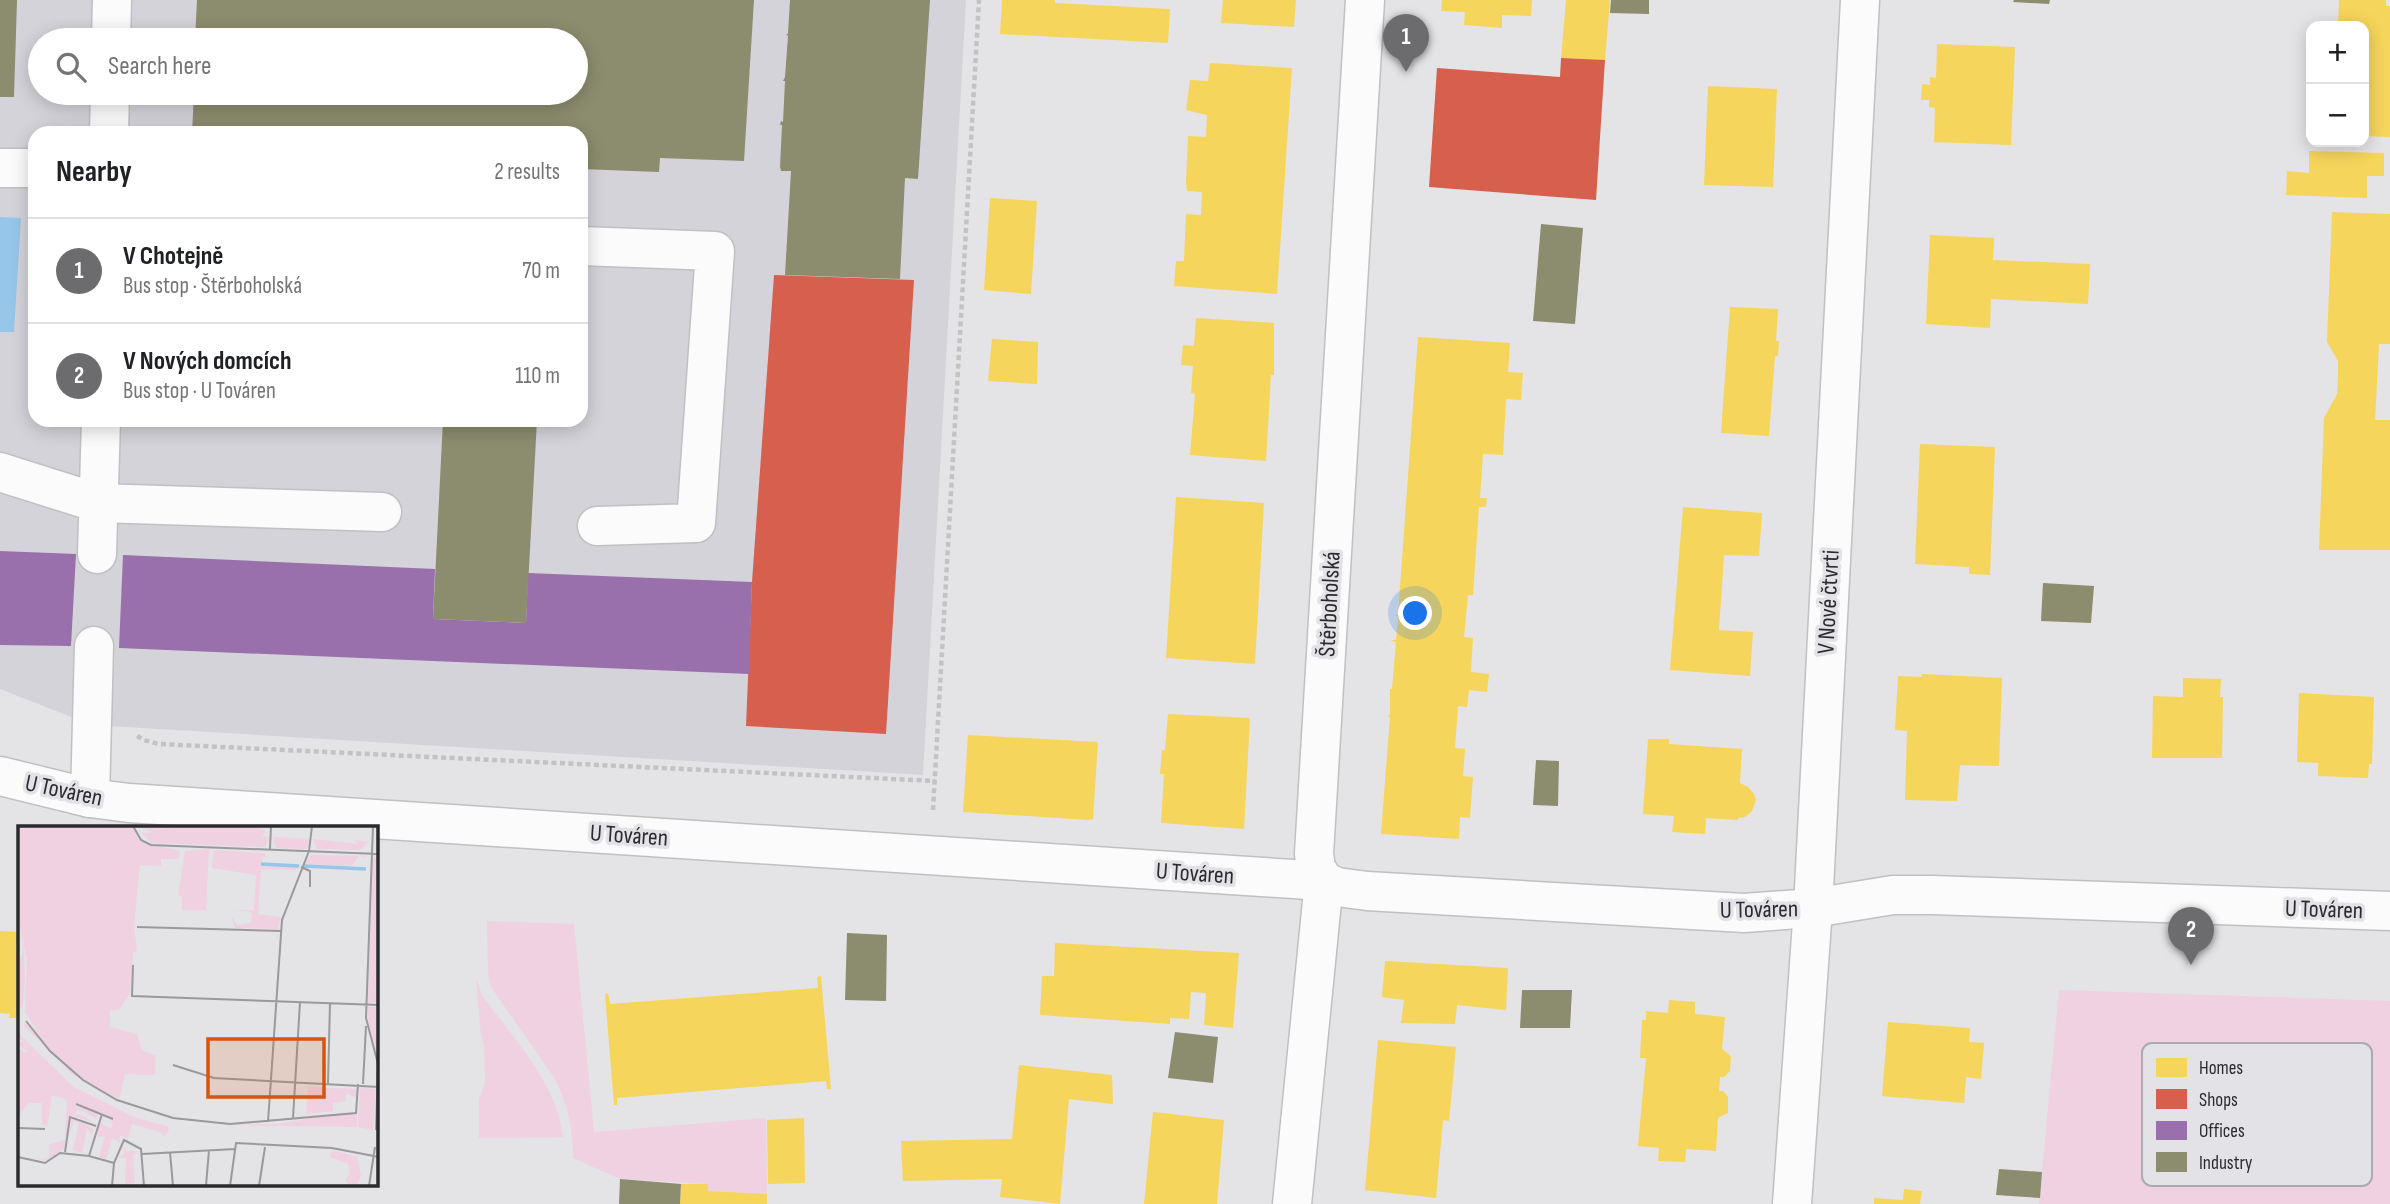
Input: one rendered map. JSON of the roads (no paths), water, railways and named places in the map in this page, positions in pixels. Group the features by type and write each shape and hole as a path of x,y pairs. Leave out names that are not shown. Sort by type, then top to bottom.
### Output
{"street":[{"path":"111,28 112,0"},
{"name":"Štěrboholská","path":"1292,1204 1324,881 1316,868 1314,854 1365,0"},
{"name":"V Nové čtvrti","path":"1792,1204 1813,908 1860,0"},
{"path":"109,126 110,105"},
{"path":"0,168 28,168"},
{"path":"588,246 715,251 696,523 597,526"},
{"path":"97,554 101,427"},
{"path":"0,472 98,503 382,512"},
{"path":"90,798 94,646"},
{"name":"U Továren","path":"0,776 90,798 129,803 1324,881 1337,887 1367,891 1730,912 1813,908 1893,895 2390,911"}],"water":[{"path":"0,217 21,218 14,332 0,332"}],"place":[{"name":"V Chotejně","path":"1406,72"},
{"name":"V Nových domcích","path":"2191,965"}]}
